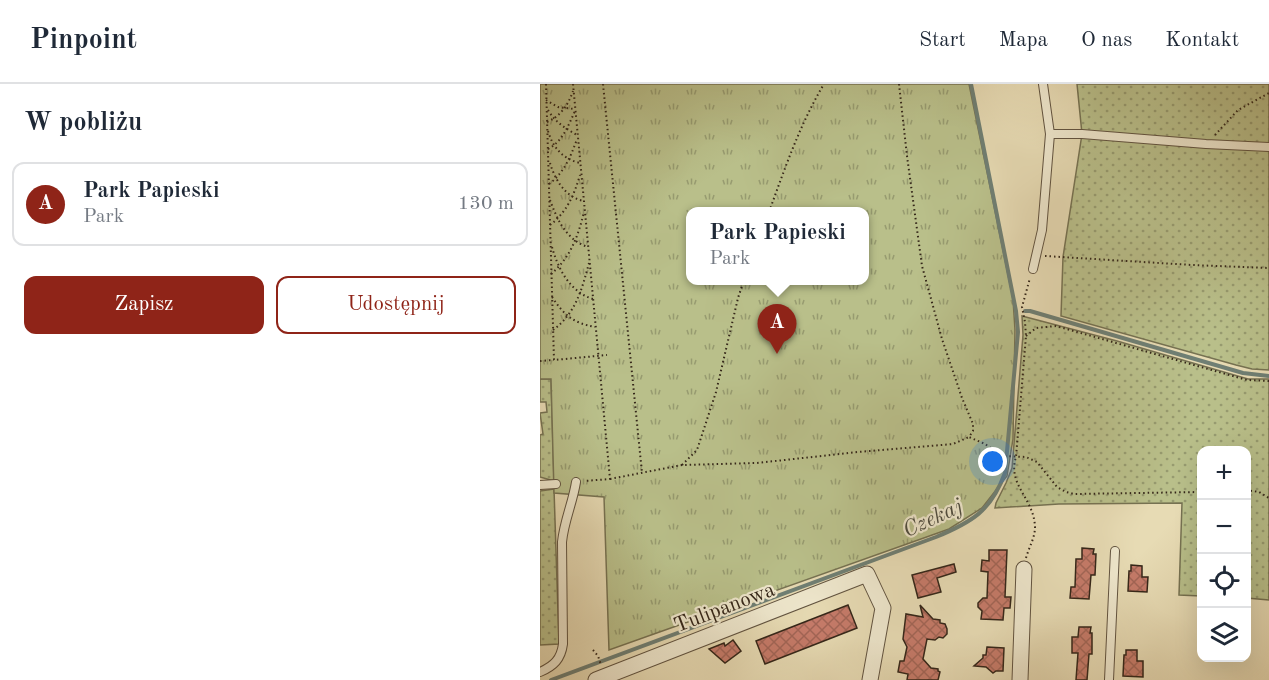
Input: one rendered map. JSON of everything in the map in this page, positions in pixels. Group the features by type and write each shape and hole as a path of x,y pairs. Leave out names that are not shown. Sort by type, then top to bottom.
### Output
{"street":[{"path":"1020,680 1024,569"},
{"name":"Tulipanowa","path":"603,676 867,574 883,608 870,680"}],"lane":[{"path":"1033,270 1042,230 1050,134 1043,84"},
{"path":"1050,134 1082,134 1269,147"},
{"path":"540,672 549,668 562,653 563,529 574,497 576,482"},
{"path":"540,485 556,484"},
{"path":"1109,680 1115,551"}],"path":[{"path":"546,84 554,360"},
{"path":"573,84 610,479"},
{"path":"603,84 642,473"},
{"path":"771,207 787,162 814,100 824,84"},
{"path":"576,482 610,479 682,465 757,463 953,444 969,437 973,431 973,424 942,339 922,266 899,84"},
{"path":"547,122 565,109 573,90"},
{"path":"1206,144 1238,110 1269,93"},
{"path":"546,100 558,107 575,110"},
{"path":"547,107 554,119 578,136"},
{"path":"548,149 554,146 567,130 575,110"},
{"path":"547,128 554,146 561,154 569,160 580,163"},
{"path":"549,184 569,160 578,136"},
{"path":"548,158 562,187 573,197 584,201"},
{"path":"550,225 567,208 581,172"},
{"path":"549,196 557,219 563,228 576,241 588,247"},
{"path":"552,274 568,256 576,241 585,209"},
{"path":"550,241 559,267 568,281 581,293 593,299"},
{"path":"1036,255 1269,268"},
{"path":"553,330 568,316 581,293 590,262"},
{"path":"1024,569 1035,527 1033,513 1014,475 1014,457 1026,336 1022,307 1033,270"},
{"path":"682,465 697,450 716,392 742,285"},
{"path":"552,297 568,316 580,323 596,327"},
{"path":"1026,336 1036,328 1056,326 1247,380 1269,381"},
{"path":"540,361 607,355"},
{"path":"969,437 985,444 1002,456 1026,457 1037,462 1057,486 1074,494 1197,492"},
{"path":"1251,491 1259,492 1269,498"},
{"path":"592,650 598,656 603,676"}],"green space":[{"path":"540,84 969,84 1013,299 1015,330 1013,439 1007,476 982,508 949,529 609,650 604,497 554,493 551,379 540,379"},
{"path":"1077,84 1269,84 1269,370 1236,365 1061,316 1063,257 1082,134"},
{"path":"1022,316 1248,379 1269,379 1269,600 1251,598 1251,446 1197,446 1197,596 1179,595 1182,503 1059,504 995,508 1012,468 1023,335"},
{"path":"540,379 551,379 554,481 540,477 540,435 543,434 540,413 547,412 546,402 540,402"},
{"path":"554,489 559,644 540,645 540,491"}],"building":[{"path":"1082,548 1094,549 1093,554 1096,554 1095,575 1091,575 1089,599 1070,598 1071,587 1075,587 1076,559 1082,559"},
{"path":"989,550 1007,550 1005,597 1011,597 1010,608 1004,608 1003,620 981,619 982,611 978,607 978,603 983,598 987,598 988,572 981,571 982,560 989,561"},
{"path":"954,564 956,572 937,578 941,592 918,598 912,575"},
{"path":"1131,565 1142,566 1142,577 1148,577 1147,592 1128,591"},
{"path":"848,605 857,628 765,664 756,641"},
{"path":"920,605 933,619 945,624 947,629 947,634 943,638 927,639 923,659 931,668 938,669 940,672 938,680 907,680 908,674 898,672 900,661 904,661 907,647 903,639 906,614 923,617"},
{"path":"1079,627 1091,627 1090,633 1092,633 1092,654 1089,654 1087,680 1076,680 1078,653 1072,653 1072,637 1078,637"},
{"path":"733,640 741,651 725,663 709,649 724,643 725,646"},
{"path":"987,647 1004,648 1003,671 993,673 986,667 974,666 983,658 983,655 986,655"},
{"path":"1126,650 1137,650 1137,661 1143,661 1143,677 1123,676"}],"waterway":[{"name":"Czekaj","path":"551,680 936,537 970,520 987,506 1005,473 1018,332 1016,311 971,84"},
{"path":"1025,311 1243,373 1269,376"}],"place":[{"name":"Park Papieski","path":"777,354"}]}
